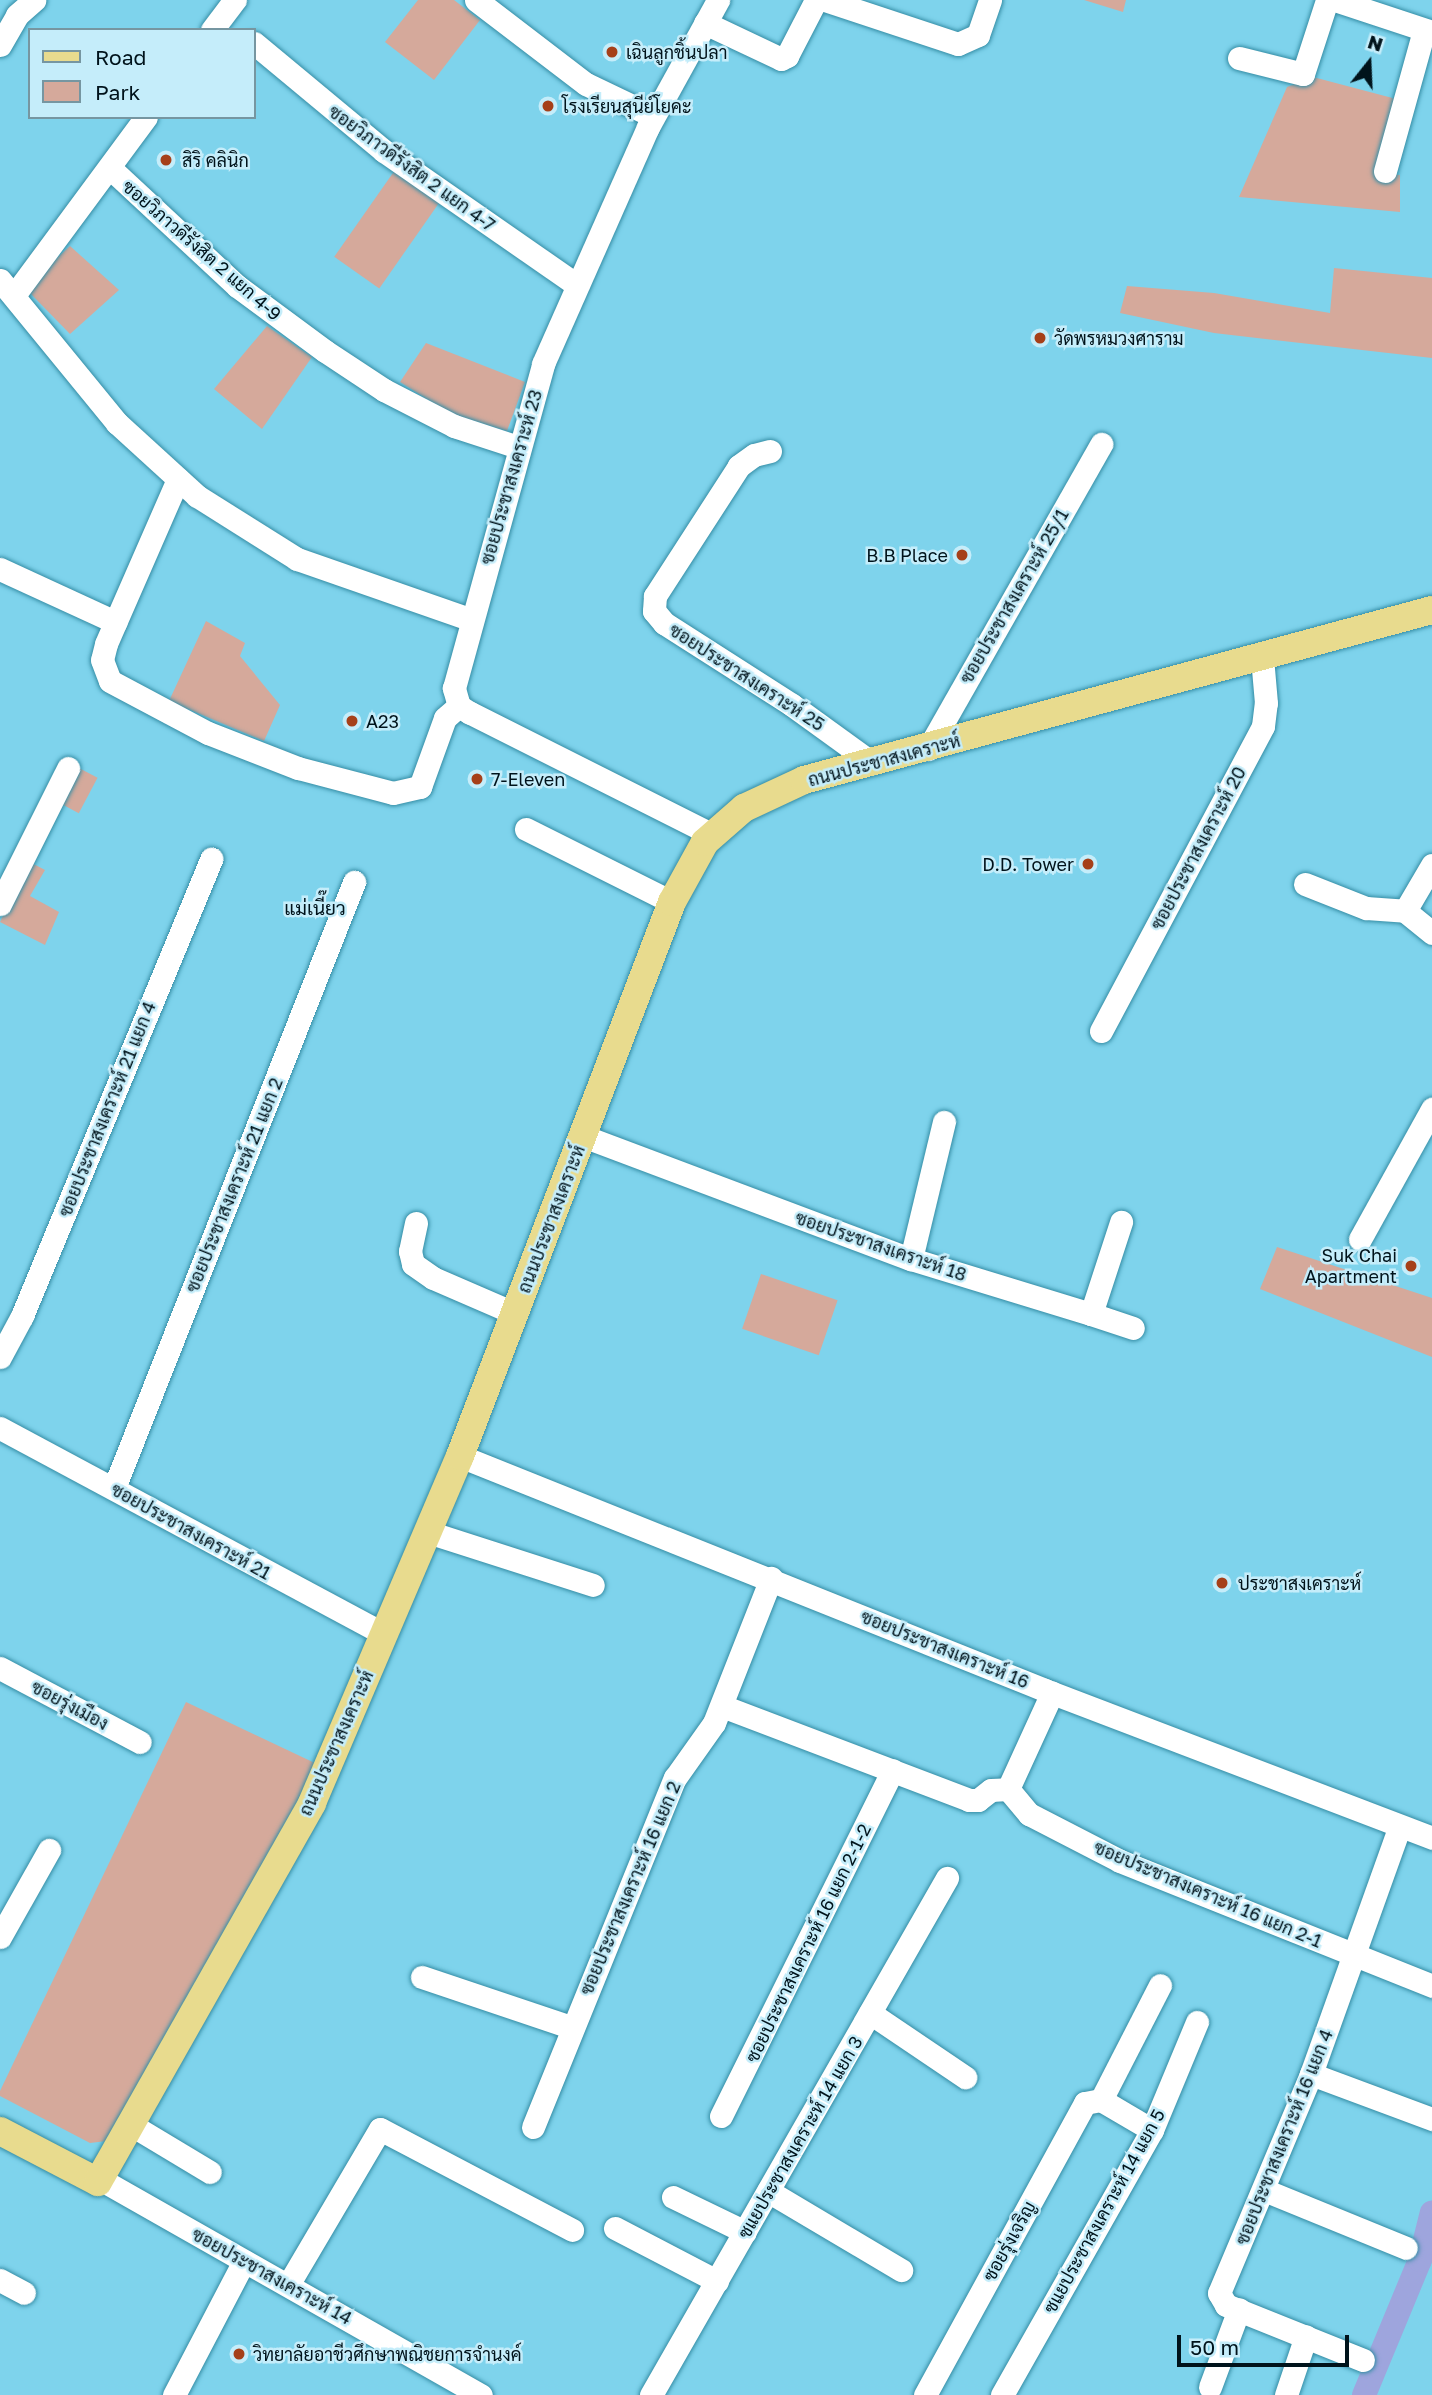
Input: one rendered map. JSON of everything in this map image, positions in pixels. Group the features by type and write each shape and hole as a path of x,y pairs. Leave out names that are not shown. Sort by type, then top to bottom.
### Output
{"main road":[{"name":"ถนนประชาสงเคราะห์","path":"100,2179 312,1803 460,1456 672,902 713,835 744,808 774,792 1432,610"},
{"path":"0,2131 100,2179"}],"street":[{"path":"476,0 586,84 653,116"},
{"name":"ซอยประชาสงเคราะห์ 23","path":"459,706 454,688 518,447 543,364 653,116 718,0"},
{"path":"705,23 781,60 816,0"},
{"path":"825,0 958,44 978,35 990,0"},
{"path":"1239,58 1303,74 1327,0"},
{"path":"1335,0 1398,11 1428,31 1385,172"},
{"path":"0,45 17,7"},
{"name":"ซอยวิภาวดีรังสิต 2 แยก 4-7","path":"256,45 384,151 577,285"},
{"path":"145,119 110,168 8,287 57,354 117,423 197,496 296,559 472,620"},
{"name":"ซอยวิภาวดีรังสิต 2 แยก 4-9","path":"110,168 237,286 314,344 384,390 454,426 518,447"},
{"name":"ซอยประชาสงเคราะห์ 25/1","path":"929,749 1101,443"},
{"name":"ซอยประชาสงเคราะห์ 25","path":"770,451 754,455 739,466 655,596 654,611 664,623 792,705 872,763"},
{"path":"178,479 102,660 110,681 122,690 208,733 342,781 393,793 415,790 426,776 445,718 459,706 713,835"},
{"path":"0,569 116,622"},
{"name":"ซอยประชาสงเคราะห์ 20","path":"1101,1031 1263,726 1266,703 1262,657"},
{"path":"0,904 68,768"},
{"path":"526,829 672,902"},
{"name":"ซอยประชาสงเคราะห์ 21 แยก 4","path":"0,1357 22,1316 211,859"},
{"path":"1405,911 1432,865"},
{"name":"ซอยประชาสงเคราะห์ 21 แยก 2","path":"114,1488 354,882"},
{"path":"1305,884 1366,908 1405,911 1432,933"},
{"path":"1360,1239 1432,1109"},
{"path":"911,1259 944,1122"},
{"name":"ซอยประชาสงเคราะห์ 18","path":"583,1136 911,1259 1133,1328"},
{"path":"1091,1314 1121,1222"},
{"path":"416,1223 410,1251 413,1264 433,1278 516,1314"},
{"name":"ซอยประชาสงเคราะห์ 21","path":"0,1428 383,1633"},
{"name":"ซอยประชาสงเคราะห์ 16","path":"460,1456 771,1578 1052,1693 1432,1838"},
{"path":"428,1532 593,1585"},
{"name":"ซอยประชาสงเคราะห์ 16 แยก 2","path":"533,2127 571,2027 676,1778 722,1706 771,1578"},
{"name":"ซอยรุ่งเมือง","path":"0,1668 140,1742"},
{"path":"722,1706 970,1800 978,1800 992,1790 1008,1789 1052,1693"},
{"name":"ซอยประชาสงเคราะห์ 16 แยก 2-1-2","path":"721,2116 893,1770"},
{"name":"ซอยประชาสงเคราะห์ 16 แยก 2-1","path":"1008,1789 1029,1814 1120,1861 1432,1986"},
{"name":"ซอยประชาสงเคราะห์ 16 แยก 4","path":"1239,2309 1221,2301 1219,2293 1311,2074 1401,1826"},
{"path":"0,1937 50,1850"},
{"name":"ซแยประชาสงเคราะห์ 14 แยก 3","path":"652,2395 947,1878"},
{"path":"422,1977 571,2027"},
{"name":"ซอยรุ่งเจริญ","path":"925,2395 1084,2103 1101,2100 1160,1985"},
{"path":"870,2013 965,2077"},
{"name":"ซแยประชาสงเคราะห์ 14 แยก 5","path":"1002,2395 1152,2130 1198,2022"},
{"path":"1311,2074 1432,2119"},
{"path":"1101,2100 1152,2130"},
{"path":"130,2124 210,2172"},
{"path":"288,2285 372,2137 380,2129 572,2230"},
{"name":"ซอยประชาสงเคราะห์ 14","path":"100,2179 481,2395"},
{"path":"1264,2190 1406,2248"},
{"path":"768,2192 901,2270"},
{"path":"673,2197 746,2232"},
{"path":"615,2228 717,2281"},
{"path":"174,2395 244,2261"},
{"path":"0,2280 24,2293"},
{"path":"1210,2387 1239,2309 1363,2360"},
{"path":"1286,2395 1306,2336"}],"green space":[{"path":"418,0 454,0 480,20 434,80 385,42"},
{"path":"1084,0 1126,0 1123,12"},
{"path":"1313,77 1400,100 1382,173 1400,175 1400,212 1239,197 1287,87"},
{"path":"395,170 440,202 379,288 334,257"},
{"path":"70,246 119,290 70,334 30,293 34,279"},
{"path":"1334,268 1432,278 1432,358 1214,333 1120,313 1127,286 1214,293 1330,313"},
{"path":"267,326 312,357 262,429 214,389"},
{"path":"426,343 525,382 507,431 449,413 400,382"},
{"path":"206,621 245,643 240,656 280,705 264,741 169,701"},
{"path":"79,768 98,778 79,813 60,803"},
{"path":"28,861 45,870 30,896 59,912 45,945 0,922"},
{"path":"1277,1247 1432,1298 1432,1357 1260,1289"},
{"path":"761,1274 838,1300 819,1355 742,1329"},
{"path":"186,1702 319,1765 107,2141 90,2143 0,2096 0,2091"}],"waterway":[{"path":"1364,2395 1420,2260 1432,2212"}],"place":[{"name":"เฉินลูกชิ้นปลา","path":"612,52"},
{"name":"โรงเรียนสุนีย์โยคะ","path":"548,106"},
{"name":"สิริ คลินิก","path":"166,160"},
{"name":"วัดพรหมวงศาราม","path":"1040,338"},
{"name":"B.B Place","path":"962,555"},
{"name":"A23","path":"352,721"},
{"name":"7-Eleven","path":"477,779"},
{"name":"D.D. Tower","path":"1088,864"},
{"name":"Suk Chai Apartment","path":"1411,1266"},
{"name":"ประชาสงเคราะห์","path":"1222,1583"},
{"name":"วิทยาลัยอาชีวศึกษาพณิชยการจำนงค์","path":"239,2354"}],"district":[{"name":"แม่เนี๊ยว","path":"315,908"}]}
